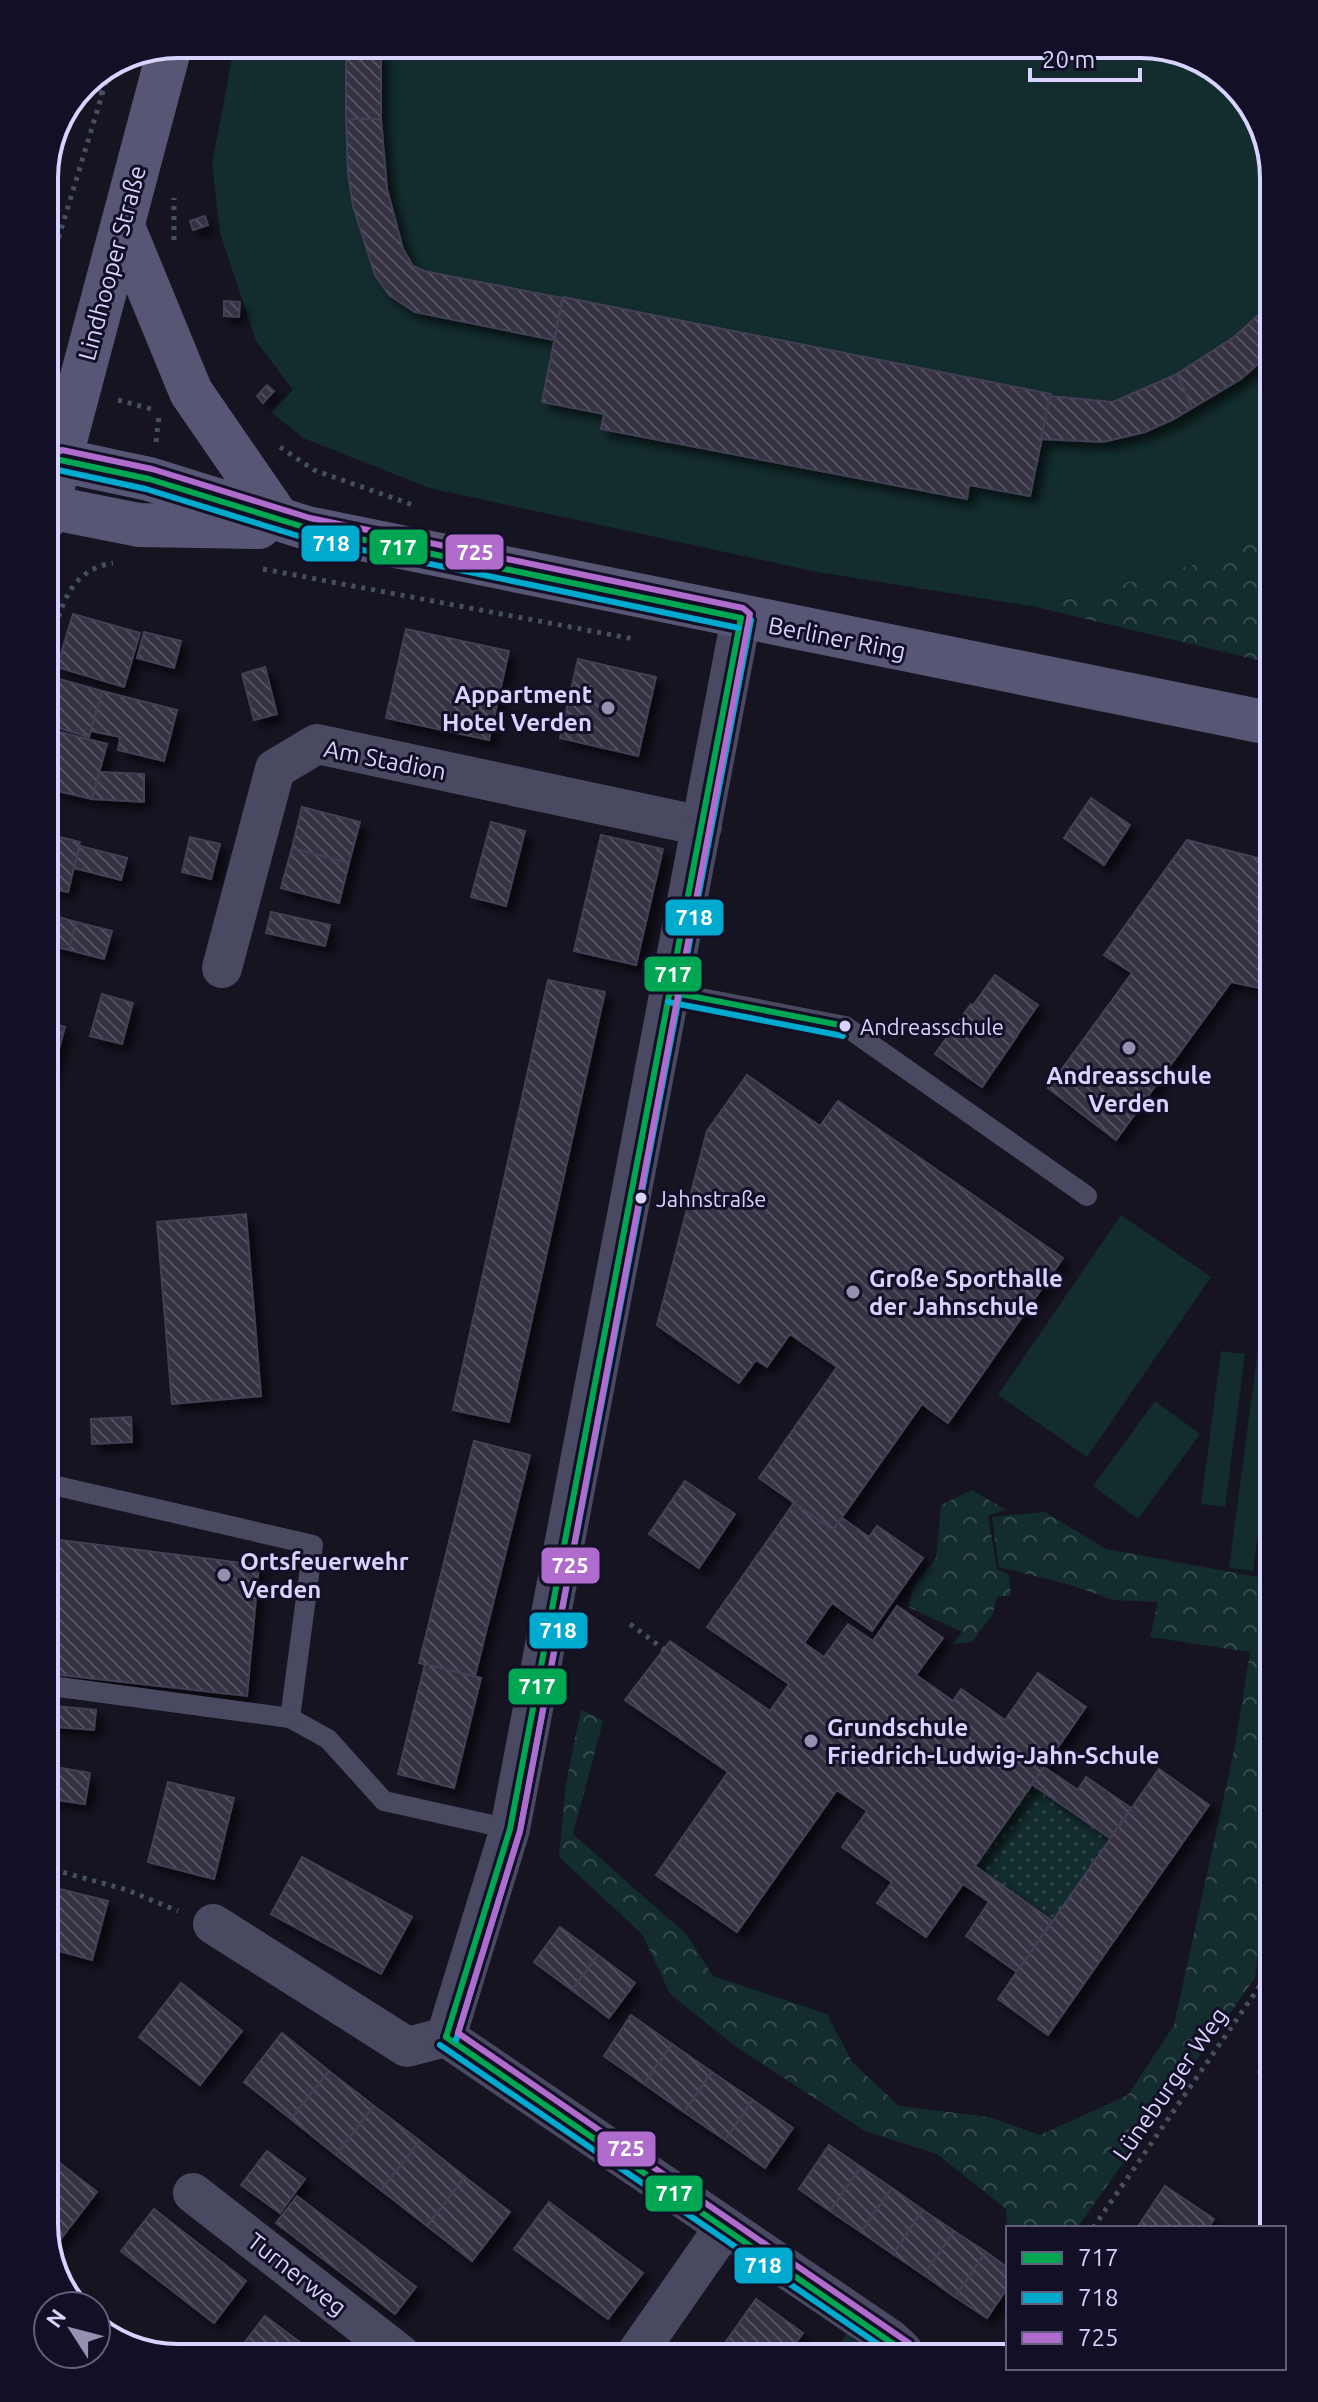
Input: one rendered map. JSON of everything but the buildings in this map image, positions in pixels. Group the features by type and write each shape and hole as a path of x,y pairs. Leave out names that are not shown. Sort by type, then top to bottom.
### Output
{"street":[{"name":"Lindhooper Straße","path":"58,440 124,229 167,59"},
{"path":"124,229 191,392 292,522"},
{"name":"Berliner Ring","path":"58,460 149,479 292,522 741,618 1260,721"},
{"name":"Berliner Ring","path":"58,513 139,525 292,522"},
{"path":"446,2037 510,1829 741,618"},
{"name":"Am Stadion","path":"222,968 275,769 317,744 702,826"},
{"path":"213,1924 407,2047 446,2037 895,2344"},
{"name":"Turnerweg","path":"193,2193 387,2344"},
{"path":"643,2344 724,2228"}],"lane":[{"path":"670,992 845,1026 1087,1196"},
{"path":"58,1486 313,1545 290,1718"},
{"path":"58,1687 290,1718 328,1739 384,1801 510,1829"}],"path":[{"path":"58,240 106,82"},
{"path":"93,93 103,93"},
{"path":"174,182 174,243"},
{"path":"111,398 159,412 154,458"},
{"path":"277,445 314,470 424,508"},
{"path":"58,621 73,583 86,570 120,562"},
{"path":"261,569 645,641"},
{"path":"58,601 63,602"},
{"path":"630,1624 665,1650"},
{"path":"58,1871 127,1890 213,1924"},
{"name":"Lüneburger Weg","path":"1094,2226 1260,1986"}],"green space":[{"path":"232,58 1148,58 1178,64 1207,78 1225,93 1244,118 1258,155 1260,539 1219,558 1036,607 817,572 429,488 303,438 271,412 293,390 256,341 220,233 212,164"},
{"path":"1260,539 1260,661 1036,607 1219,558"},
{"path":"1121,1215 1211,1277 1087,1457 998,1395"},
{"path":"1260,1335 1260,1519 1253,1571 1229,1568"},
{"path":"1221,1351 1245,1354 1225,1507 1201,1504"},
{"path":"1155,1401 1200,1434 1138,1519 1093,1486"},
{"path":"972,1490 1006,1510 988,1516 997,1569 1009,1575 1011,1596 997,1596 993,1614 972,1642 953,1644 962,1632 908,1607 914,1586 936,1558 941,1505"},
{"path":"1045,1512 1106,1549 1260,1577 1260,1939 1255,1978 1078,2226 1007,2226 1006,2209 937,2154 865,2131 735,2046 670,1994 642,1934 559,1857 566,1784 581,1709 603,1721 573,1834 687,1935 713,1976 827,2014 852,2062 899,2106 989,2117 1040,2135 1128,2095 1174,2025 1235,1746 1250,1652 1150,1637 1158,1602 1113,1600 1071,1585 999,1567 992,1517"},
{"path":"1032,1784 1110,1838 1052,1921 975,1866"},
{"path":"847,2333 859,2344 840,2344"}],"transit line":[{"name":"725","path":"58,452 62,450 152,469 310,518 743,608 750,614 520,1831 458,2033 909,2343"},
{"name":"717","path":"60,460 149,479 307,528 741,618"},
{"name":"718","path":"58,470 146,489 305,538 739,628"},
{"name":"717","path":"446,2037 510,1829 741,618"},
{"name":"718","path":"456,2040 520,1831 751,620"},
{"name":"717","path":"670,992 845,1026"},
{"name":"718","path":"668,1002 843,1036"},
{"name":"717","path":"446,2037 893,2344"},
{"name":"718","path":"440,2045 878,2344"}],"place":[{"name":"Appartment Hotel Verden","path":"608,708"},
{"name":"Andreasschule","path":"845,1026"},
{"name":"Andreasschule Verden","path":"1129,1048"},
{"name":"Jahnstraße","path":"641,1198"},
{"name":"Große Sporthalle der Jahnschule","path":"853,1292"},
{"name":"Ortsfeuerwehr Verden","path":"224,1575"},
{"name":"Grundschule Friedrich-Ludwig-Jahn-Schule","path":"811,1741"}]}
